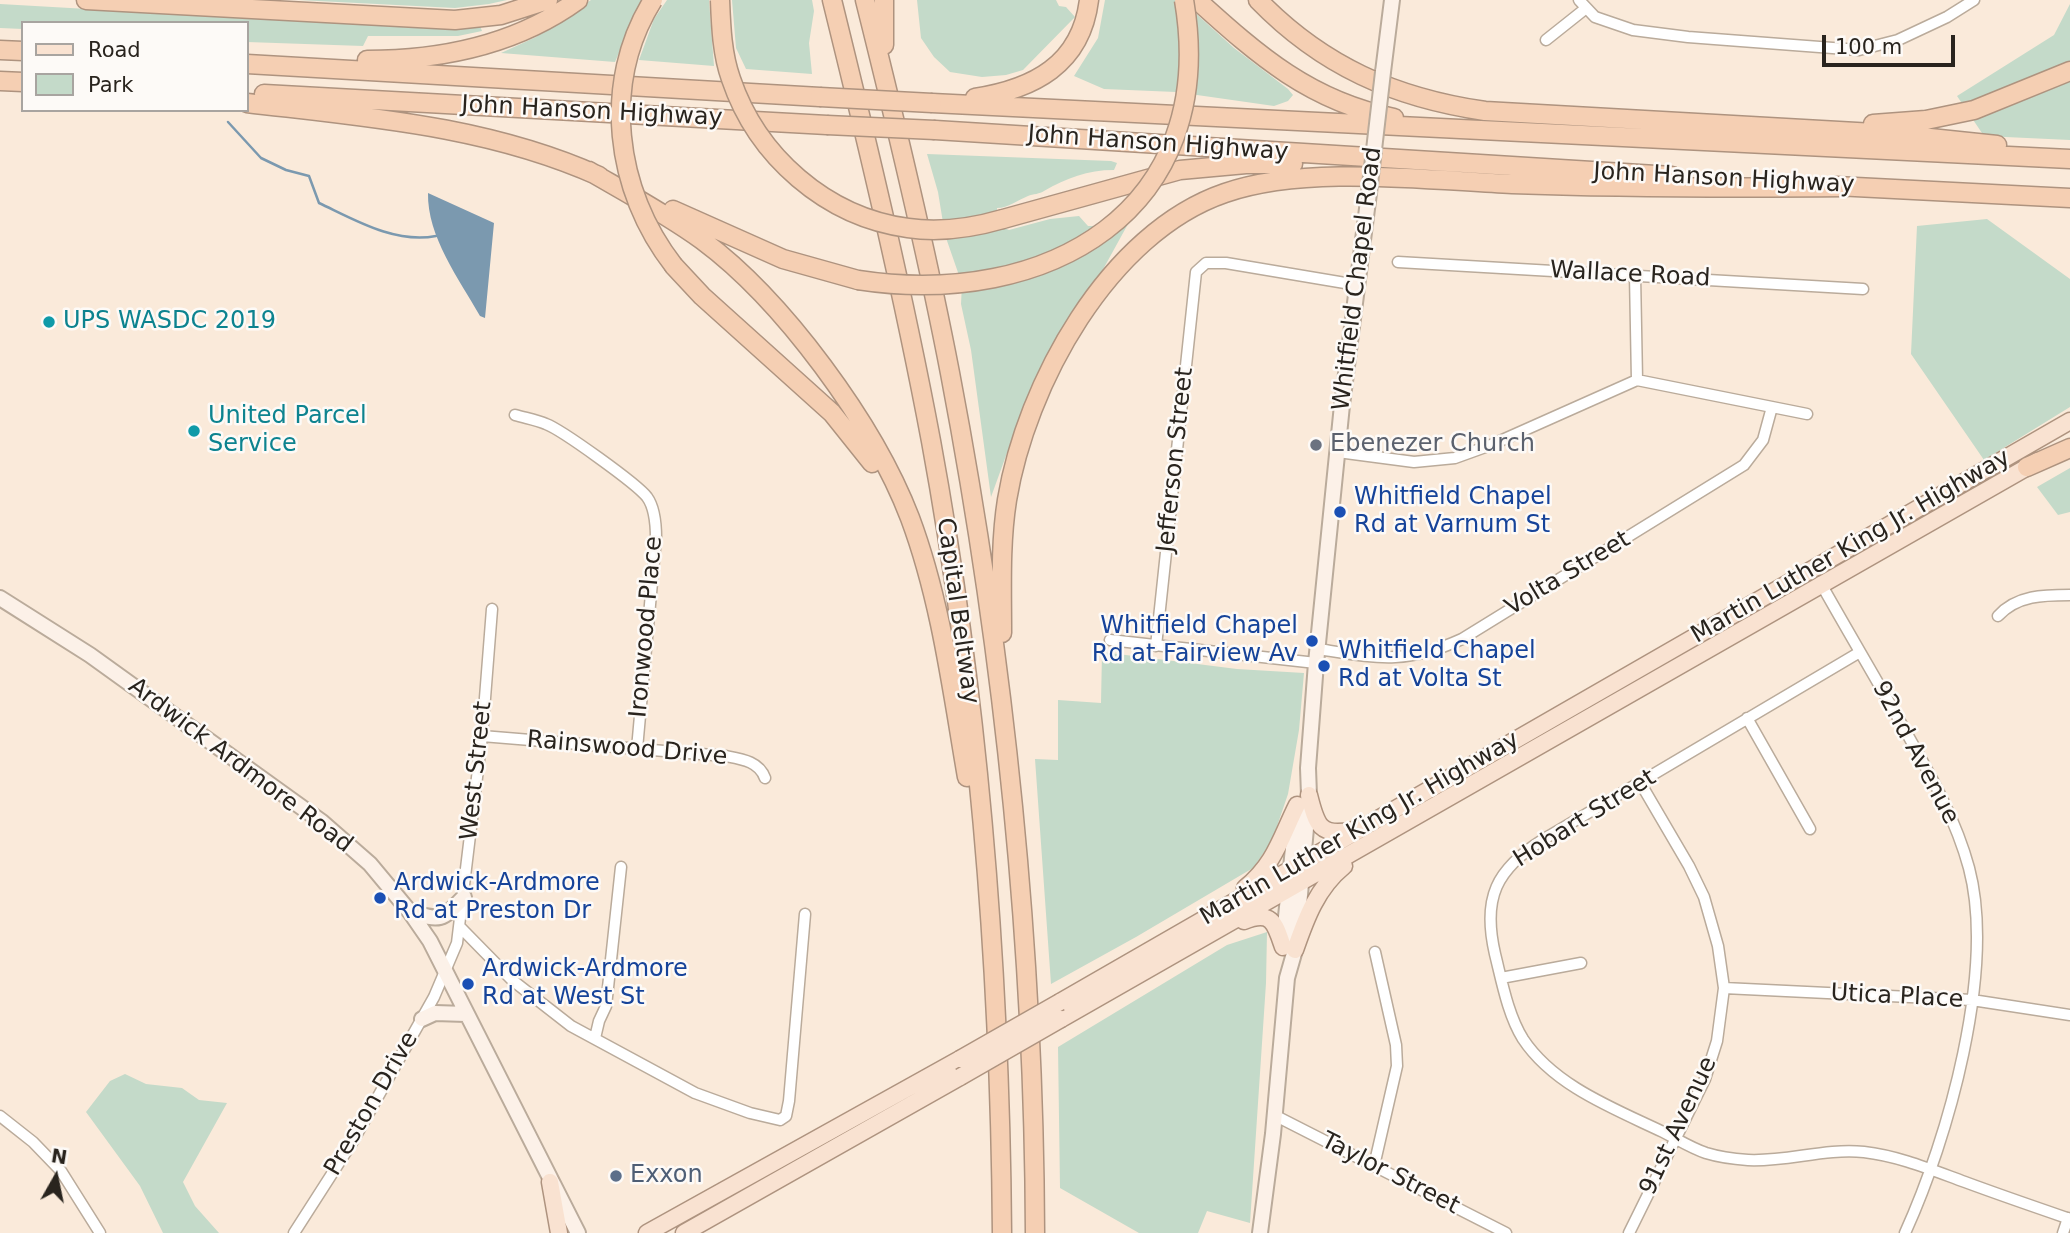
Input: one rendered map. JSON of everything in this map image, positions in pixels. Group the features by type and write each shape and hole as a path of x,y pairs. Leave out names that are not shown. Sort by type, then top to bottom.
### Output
{"highway":[{"path":"86,0 455,20 501,15 548,0"},
{"path":"248,62 390,60 450,54 501,41 578,0"},
{"path":"653,0 639,29 625,75 621,109 622,141 630,184 649,229 674,266 702,296 807,389 852,436 890,491 929,579"},
{"path":"720,0 723,50 738,100 751,125 792,174 847,210 878,222 908,228 962,229 1150,177 1209,166 1480,164"},
{"name":"Capital Beltway","path":"832,0 880,197 931,442 962,640 985,844 991,929 1000,1094 1002,1233"},
{"name":"Capital Beltway","path":"865,0 923,240 950,372 1000,682 1012,793 1028,1003 1035,1233"},
{"path":"884,0 883,32 888,94"},
{"path":"932,103 993,95 1021,88 1042,77 1075,43 1084,23 1089,0"},
{"path":"248,103 431,126 528,149 589,171 783,259 858,280 883,284 952,285 994,279 1052,262 1107,229 1146,188 1170,148 1179,123 1189,71 1184,0"},
{"path":"1197,0 1276,68 1295,81 1339,102 1365,111 1419,122 1540,134"},
{"path":"1258,0 1293,34 1337,63 1383,85 1422,99 1485,111 1892,134 2070,153"},
{"path":"0,50 21,51"},
{"name":"John Hanson Highway","path":"248,62 932,103 2070,159"},
{"path":"1671,121 1830,125 1926,120 1974,110 2070,71"},
{"path":"0,81 21,82"},
{"name":"John Hanson Highway","path":"248,93 935,130 1847,187 2070,198"},
{"path":"589,171 671,218 745,277 831,378 878,454 909,518 929,579 949,669 991,929"},
{"path":"1000,682 1003,529 1019,447 1038,393 1067,338 1104,285 1146,240 1197,205 1248,186 1314,179 1359,178 1601,187 1847,187"},
{"path":"2027,467 2070,445"}],"main road":[{"name":"Martin Luther King Jr. Highway","path":"647,1233 960,1059 1212,914 1380,837 1816,577 2070,421"},
{"name":"Martin Luther King Jr. Highway","path":"684,1233 1218,930 1362,828 1816,577 2027,467"},
{"path":"1303,800 1326,830 1342,832 1362,828"},
{"path":"1212,914 1263,871 1278,850 1303,800"},
{"path":"1289,948 1325,884 1380,837"},
{"path":"1218,930 1253,917 1267,918 1277,926 1289,948"},
{"path":"550,1182 559,1233"}],"street":[{"name":"Whitfield Chapel Road","path":"1260,1233 1274,1115 1338,452 1392,0"},
{"path":"1546,40 1582,5 1605,22 1633,30 1730,41 1859,50 1898,40 1947,18 1974,0"},
{"name":"Jefferson Street","path":"1156,646 1195,275 1198,269 1206,264 1219,262 1357,285"},
{"name":"Wallace Road","path":"1398,262 1863,289"},
{"path":"1634,275 1637,380"},
{"path":"1338,452 1414,462 1455,458 1637,380 1807,414"},
{"name":"Volta Street","path":"1110,640 1156,646 1317,656 1399,658 1434,651 1462,639 1744,465 1763,440 1772,407"},
{"name":"Ironwood Place","path":"515,415 548,424 633,484 647,496 651,504 656,538 637,749"},
{"name":"92nd Avenue","path":"1816,577 1942,797 1964,853 1973,889 1976,918 1972,1000 1953,1094 1931,1169 1905,1233"},
{"path":"1998,616 2012,604 2028,598 2070,595"},
{"name":"Ardwick Ardmore Road","path":"0,598 90,655 313,815 370,864 430,941 578,1233"},
{"name":"West Street","path":"445,973 457,943 464,897 482,736 492,609"},
{"name":"Hobart Street","path":"1860,652 1531,848 1505,870 1498,881 1490,920 1494,951 1516,1026 1537,1057 1569,1083 1706,1153 1731,1158 1769,1160 1840,1151 1889,1156 2069,1218"},
{"path":"1747,718 1810,829"},
{"name":"Rainswood Drive","path":"482,736 732,757 761,768 765,778"},
{"name":"91st Avenue","path":"1629,1233 1712,1061 1724,988 1718,946 1704,897 1689,866 1640,784"},
{"path":"595,1038 606,1006 621,867"},
{"path":"410,912 434,919 445,917 464,897"},
{"path":"460,927 512,980 571,1026 695,1093 750,1113 780,1120 786,1116 789,1101 805,914"},
{"path":"1374,1166 1397,1066 1396,1045 1375,952"},
{"path":"1502,978 1581,963"},
{"name":"Preston Drive","path":"294,1233 352,1140 422,1019 445,973"},
{"name":"Utica Place","path":"1724,988 1972,1000 2070,1015"},
{"path":"422,1019 435,1013 466,1014"},
{"name":"Taylor Street","path":"1274,1115 1506,1233"},
{"path":"0,1116 33,1142 61,1171 100,1233"},
{"path":"2063,1233 2069,1218"}],"green space":[{"path":"299,0 507,0 455,8"},
{"path":"591,0 642,0 615,62 501,53 536,37"},
{"path":"667,0 709,0 714,66 639,60 654,19"},
{"path":"732,0 812,0 814,11 809,43 812,74 746,69 736,48"},
{"path":"917,0 1056,0 1059,6 1066,7 1075,17 1023,70 982,77 950,72 934,57 921,38"},
{"path":"1105,0 1181,0 1234,48 1293,95 1288,101 1274,106 1176,92 1104,89 1074,76 1098,38"},
{"path":"0,4 438,29 480,26 482,31 458,36 368,36 363,46 248,42 248,21 21,21 21,29 0,28"},
{"path":"2070,4 2070,140 1984,136 1957,96 2054,35"},
{"path":"927,154 1117,163 1114,170 1095,171 1078,176 1041,193 997,208 1002,227 1009,230 1050,219 1079,216 1088,226 1128,224 1090,293 1074,314 1024,406 991,497 971,350 961,304 962,284 945,235 938,192"},
{"path":"1987,219 2070,279 2070,407 1984,460 1911,354 1917,226"},
{"path":"2070,468 2070,512 2058,515 2037,487"},
{"path":"1102,652 1237,669 1304,673 1299,730 1288,794 1272,841 1253,868 1051,984 1035,759 1058,760 1058,700 1101,703"},
{"path":"1267,932 1250,1223 1207,1211 1198,1233 1139,1233 1060,1188 1058,1047 1227,945"},
{"path":"125,1074 146,1084 182,1088 199,1100 227,1103 183,1182 195,1206 219,1233 163,1233 140,1186 86,1112 110,1081"}],"water":[{"path":"428,193 494,223 485,318 480,316 438,241 429,209"}],"waterway":[{"path":"228,122 261,158 286,170 309,176 319,203 390,234 421,238 436,236"}],"place":[{"name":"UPS WASDC 2019","path":"49,322"},
{"name":"United Parcel Service","path":"194,431"},
{"name":"Ebenezer Church","path":"1316,445"},
{"name":"Whitfield Chapel Rd at Varnum St","path":"1340,512"},
{"name":"Whitfield Chapel Rd at Fairview Av","path":"1312,641"},
{"name":"Whitfield Chapel Rd at Volta St","path":"1324,666"},
{"name":"Ardwick-Ardmore Rd at Preston Dr","path":"380,898"},
{"name":"Ardwick-Ardmore Rd at West St","path":"468,984"},
{"name":"Exxon","path":"616,1176"}]}
